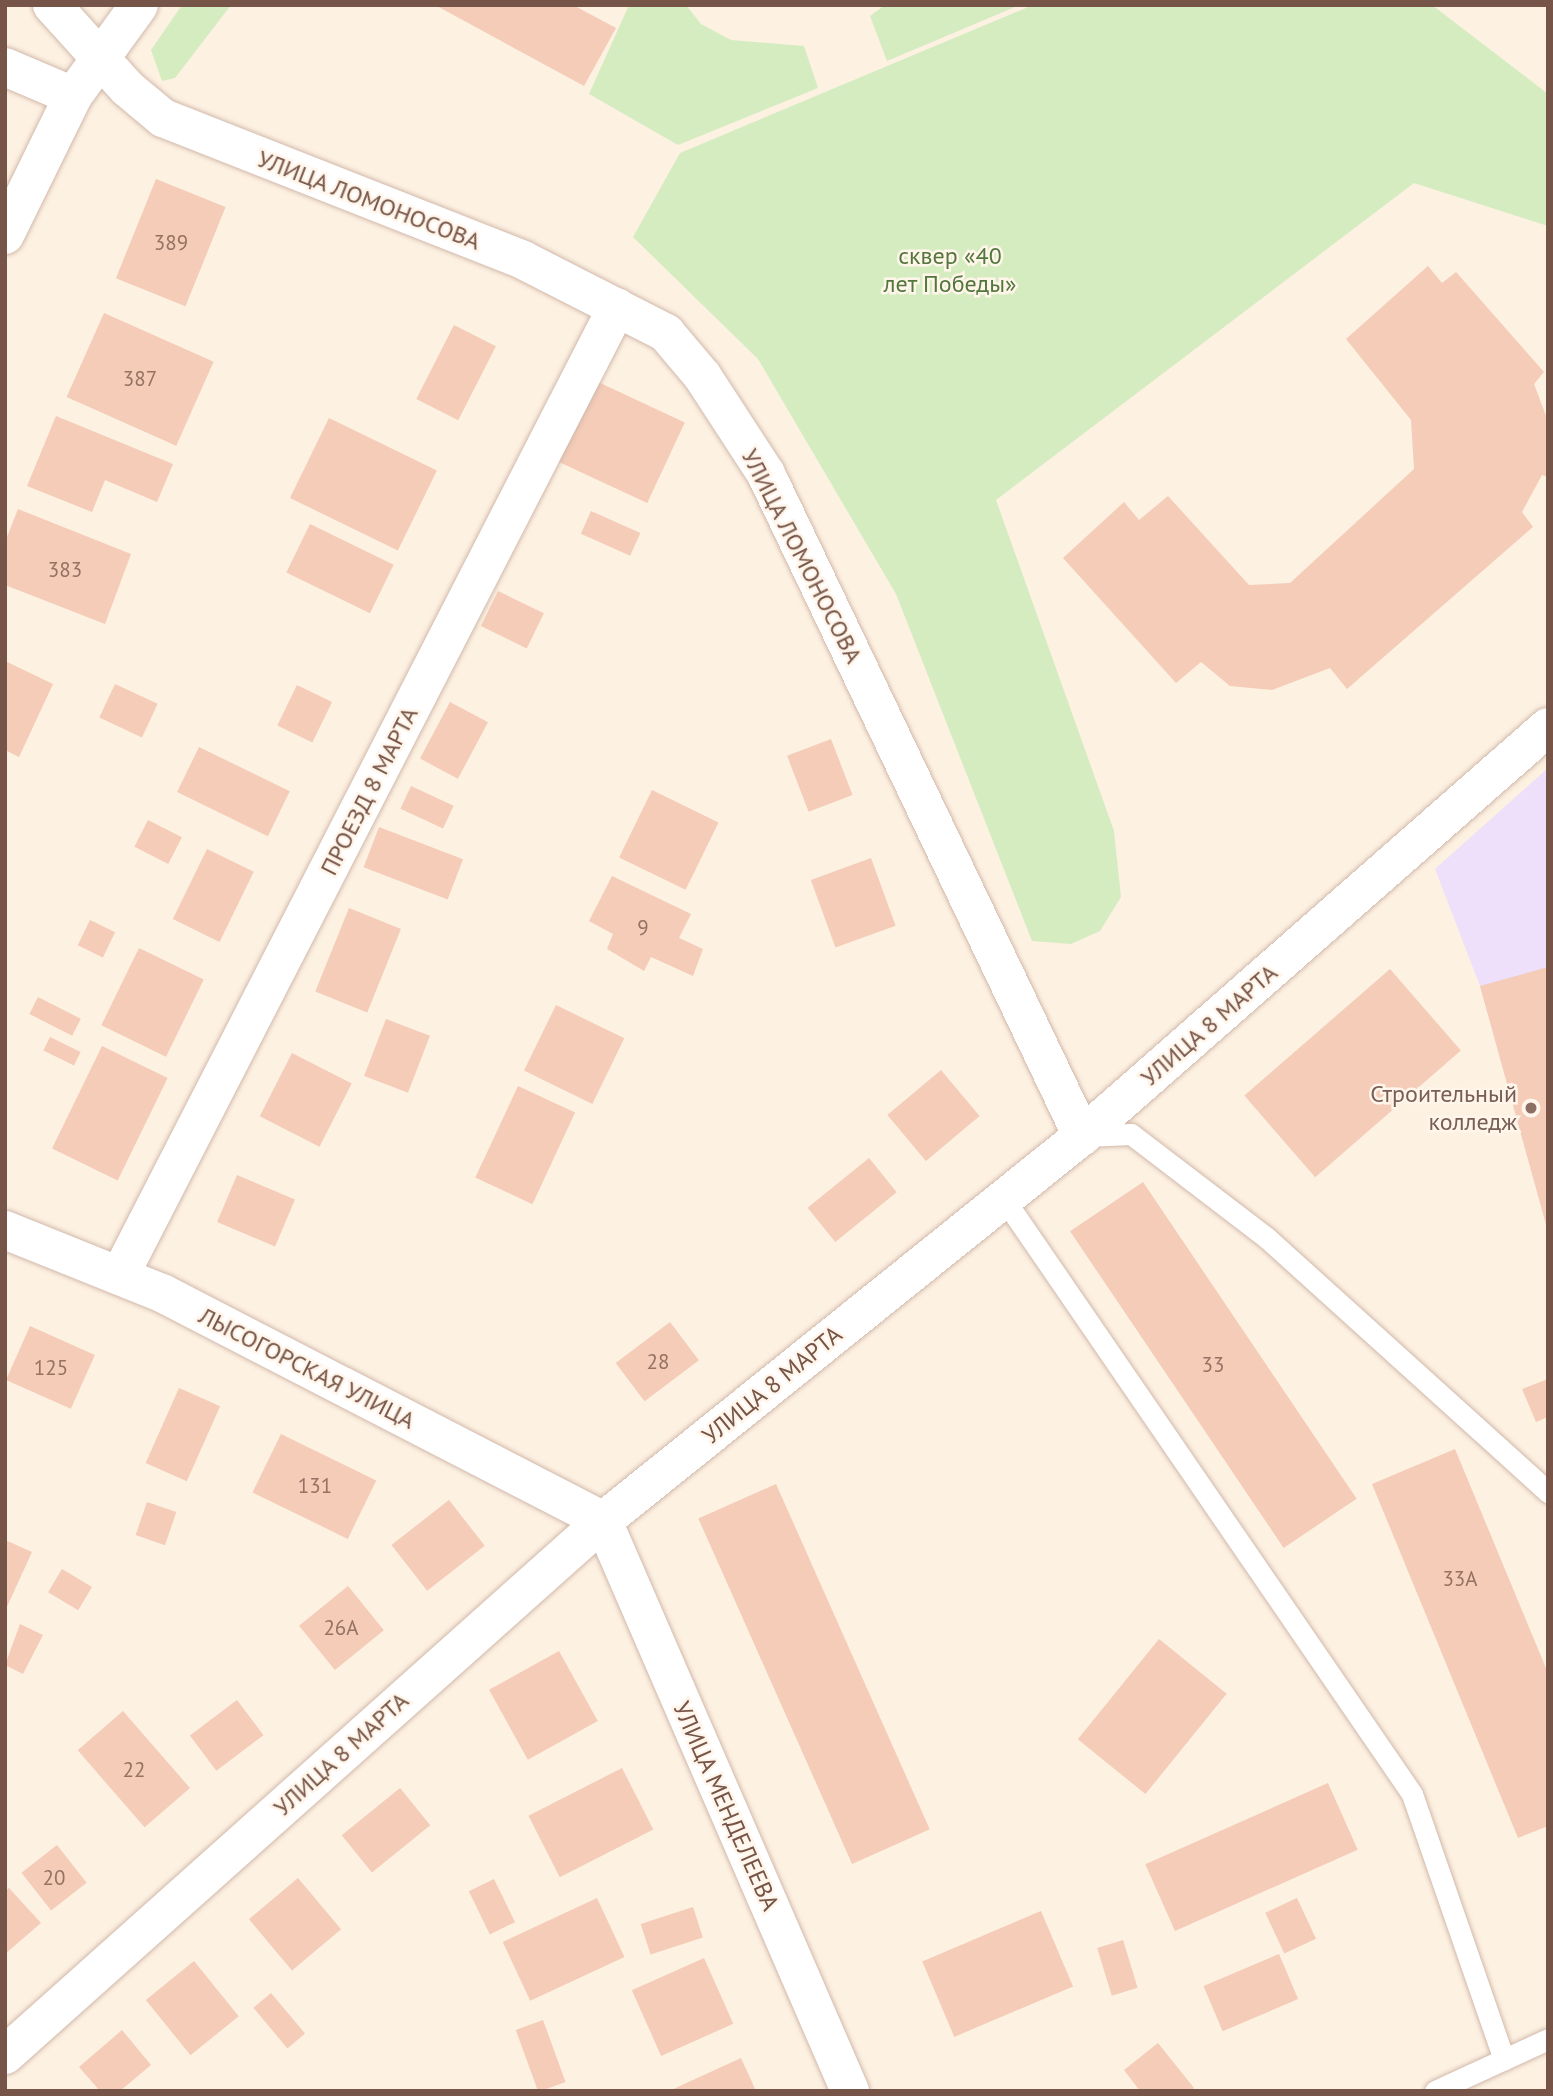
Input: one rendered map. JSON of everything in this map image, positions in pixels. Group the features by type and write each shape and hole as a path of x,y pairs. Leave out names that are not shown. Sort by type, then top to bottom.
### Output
{"street":[{"name":"УЛИЦА ЛОМОНОСОВА","path":"52,5 100,59 173,122 523,260 666,333 703,377 765,474 1082,1136"},
{"path":"5,235 73,96 139,5"},
{"path":"5,67 73,96"},
{"name":"ПРОЕЗД 8 МАРТА","path":"120,1275 617,307"},
{"name":"УЛИЦА 8 МАРТА","path":"5,2055 603,1521 1082,1136 1548,727"},
{"name":"ЛЫСОГОРСКАЯ УЛИЦА","path":"5,1230 120,1275 603,1521"},
{"name":"УЛИЦА МЕНДЕЛЕЕВА","path":"603,1521 850,2091"}],"lane":[{"path":"1082,1136 1131,1134 1267,1238 1548,1492"},
{"path":"1004,1199 1412,1794 1504,2059"},
{"path":"1435,2091 1548,2039"}],"shaded area":[{"name":"Строительный колледж","path":"1548,768 1548,1231 1480,986 1435,869"}],"green space":[{"path":"182,5 231,5 175,78 162,81 151,50"},
{"path":"629,5 686,5 701,24 731,40 804,46 818,88 678,145 589,94"},
{"path":"885,5 1020,5 887,61 870,16"},
{"name":"cквер «40 лет Победы»","path":"1033,5 1432,5 1548,94 1548,226 1414,183 996,500 1114,831 1121,897 1100,931 1071,944 1032,941 896,594 758,359 633,237 680,153"}],"building":[{"path":"435,5 573,5 616,28 584,86"},
{"path":"156,179 226,207 185,306 116,278"},
{"path":"1428,266 1442,283 1456,272 1544,372 1534,384 1548,421 1548,477 1542,475 1522,512 1533,527 1347,689 1330,668 1272,690 1230,686 1201,662 1176,683 1063,558 1124,502 1139,520 1168,496 1249,585 1290,583 1414,469 1411,420 1346,339"},
{"path":"104,313 214,362 176,446 67,397"},
{"path":"454,325 496,346 458,420 416,399"},
{"path":"596,381 685,422 647,503 558,462"},
{"path":"56,416 173,464 157,502 105,480 92,512 27,486"},
{"path":"329,418 437,471 398,551 290,498"},
{"path":"18,509 131,554 105,624 5,585 5,542"},
{"path":"591,511 640,533 630,556 581,534"},
{"path":"310,524 394,565 370,613 286,573"},
{"path":"498,591 544,613 527,648 481,626"},
{"path":"5,661 53,684 19,757 5,750"},
{"path":"115,684 158,704 142,737 99,718"},
{"path":"297,685 332,702 312,743 277,725"},
{"path":"450,702 488,722 458,779 420,759"},
{"path":"831,739 853,795 809,812 787,756"},
{"path":"199,747 290,791 268,836 177,792"},
{"path":"411,786 454,806 443,829 400,809"},
{"path":"652,790 719,822 686,890 619,857"},
{"path":"148,820 182,837 168,864 134,847"},
{"path":"379,827 463,859 448,899 364,867"},
{"path":"207,849 254,872 220,942 173,919"},
{"path":"871,858 896,926 835,948 811,880"},
{"path":"612,876 691,914 679,938 703,949 693,976 651,957 644,971 607,949 613,934 589,921"},
{"path":"349,908 401,929 367,1012 315,991"},
{"path":"90,920 115,932 103,957 78,945"},
{"path":"139,948 204,980 166,1057 101,1025"},
{"path":"1548,967 1548,1228 1547,1228 1480,986"},
{"path":"1390,969 1461,1051 1315,1177 1244,1096"},
{"path":"38,997 81,1019 72,1036 29,1014"},
{"path":"556,1005 624,1038 592,1104 524,1071"},
{"path":"386,1019 430,1036 408,1093 364,1076"},
{"path":"50,1037 81,1052 74,1065 43,1050"},
{"path":"102,1046 168,1078 118,1180 52,1148"},
{"path":"292,1053 352,1083 319,1147 260,1116"},
{"path":"941,1070 980,1116 926,1161 887,1115"},
{"path":"518,1086 575,1113 532,1204 475,1178"},
{"path":"869,1158 897,1192 835,1242 808,1208"},
{"path":"237,1175 295,1200 275,1247 217,1222"},
{"path":"1143,1182 1357,1499 1284,1548 1070,1231"},
{"path":"670,1322 699,1360 645,1401 616,1363"},
{"path":"30,1326 95,1355 71,1409 6,1380"},
{"path":"1548,1379 1548,1417 1536,1422 1522,1389"},
{"path":"179,1388 220,1406 187,1481 146,1463"},
{"path":"281,1434 376,1480 348,1539 253,1492"},
{"path":"1455,1449 1548,1673 1548,1826 1518,1838 1372,1484"},
{"path":"776,1484 930,1829 852,1864 698,1519"},
{"path":"449,1500 485,1546 427,1591 391,1545"},
{"path":"147,1502 176,1512 165,1545 136,1535"},
{"path":"5,1540 32,1552 5,1611"},
{"path":"62,1569 92,1587 78,1610 48,1592"},
{"path":"348,1586 384,1630 335,1670 299,1626"},
{"path":"20,1624 43,1635 23,1674 5,1665"},
{"path":"1159,1639 1227,1694 1145,1794 1078,1739"},
{"path":"559,1651 598,1721 528,1760 489,1690"},
{"path":"237,1700 263,1735 216,1771 190,1736"},
{"path":"123,1711 190,1788 145,1827 78,1750"},
{"path":"622,1768 653,1829 560,1877 528,1816"},
{"path":"1328,1783 1358,1850 1175,1931 1145,1864"},
{"path":"400,1788 430,1825 372,1873 342,1835"},
{"path":"57,1845 87,1883 51,1911 22,1873"},
{"path":"298,1878 341,1929 292,1970 249,1919"},
{"path":"494,1879 515,1922 490,1934 469,1891"},
{"path":"9,1888 41,1923 5,1954 5,1891"},
{"path":"597,1898 624,1957 530,2001 503,1942"},
{"path":"1297,1898 1316,1939 1284,1954 1265,1913"},
{"path":"693,1907 703,1937 651,1954 641,1924"},
{"path":"1041,1911 1073,1986 954,2037 922,1961"},
{"path":"1123,1940 1138,1988 1112,1996 1097,1948"},
{"path":"1279,1954 1298,1999 1223,2031 1204,1986"},
{"path":"704,1958 733,2024 661,2056 632,1990"},
{"path":"194,1961 239,2016 190,2055 146,2000"},
{"path":"271,1993 305,2034 287,2048 253,2008"},
{"path":"543,2020 566,2082 538,2091 516,2030"},
{"path":"122,2030 151,2065 120,2091 100,2091 79,2067"},
{"path":"1158,2043 1194,2088 1190,2091 1140,2091 1124,2070"},
{"path":"741,2058 756,2091 669,2091"}],"place":[{"name":"Строительный колледж","path":"1531,1108"}]}
